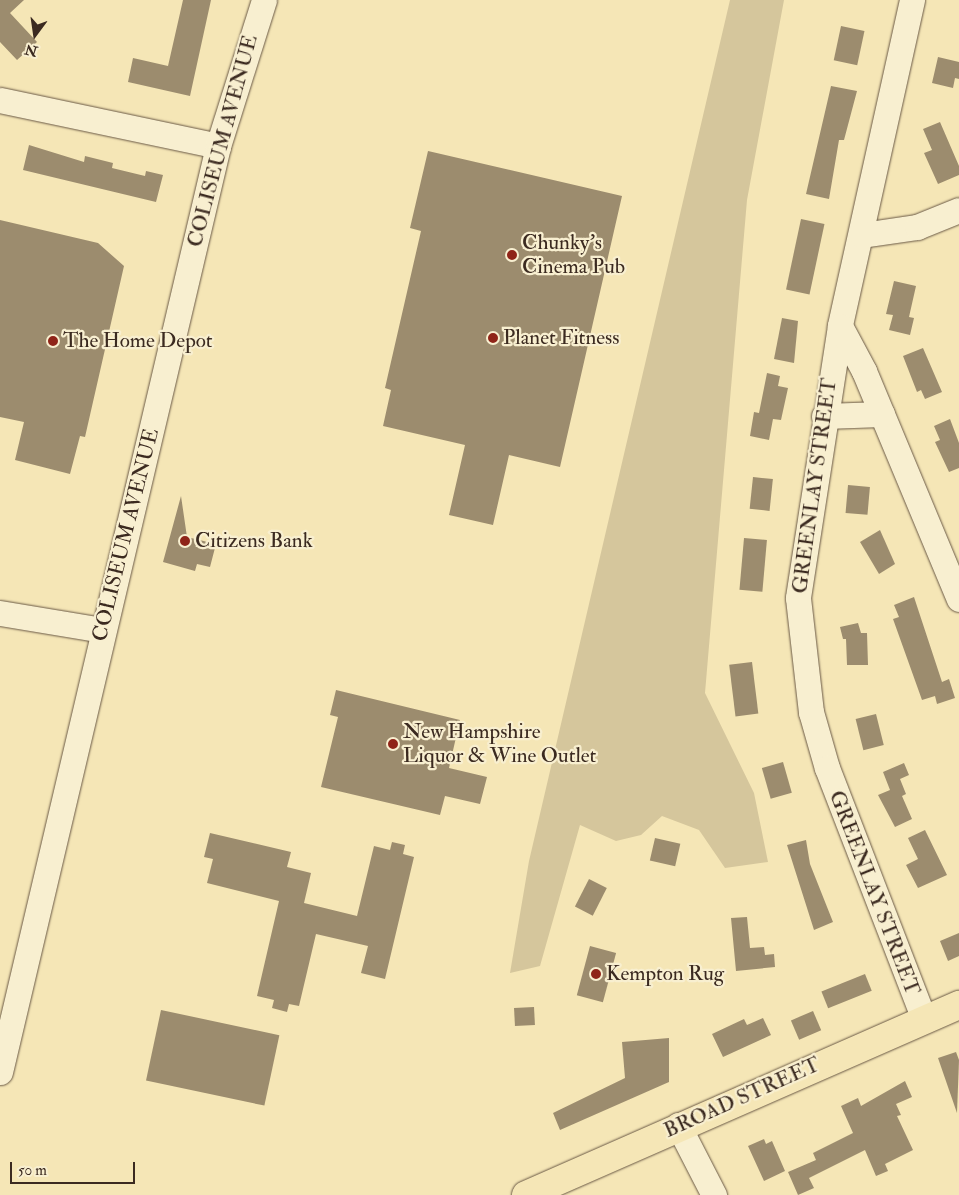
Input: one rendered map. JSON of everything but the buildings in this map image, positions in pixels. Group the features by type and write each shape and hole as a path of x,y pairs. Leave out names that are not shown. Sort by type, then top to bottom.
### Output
{"main road":[{"name":"BROAD STREET","path":"526,1195 678,1125 959,1005"}],"street":[{"name":"COLISEUM AVENUE","path":"0,1072 218,146 264,0"},
{"name":"GREENLAY STREET","path":"912,0 862,235 840,326 824,416 798,598 811,712 846,824 924,1020"},
{"path":"0,100 218,146"},
{"path":"862,235 917,227 959,210"},
{"path":"840,326 882,414 959,599"},
{"path":"824,416 882,414"},
{"path":"0,613 103,630"},
{"path":"678,1125 714,1195"}],"shaded area":[{"path":"730,0 784,0 747,200 705,693 754,793 768,862 725,868 699,830 662,816 641,835 616,841 580,825 540,966 510,973 529,861"}],"place":[{"name":"Chunky's Cinema Pub","path":"512,255"},
{"name":"Planet Fitness","path":"493,338"},
{"name":"The Home Depot","path":"53,341"},
{"name":"Citizens Bank","path":"185,541"},
{"name":"New Hampshire Liquor & Wine Outlet","path":"393,744"},
{"name":"Kempton Rug","path":"596,974"}]}
